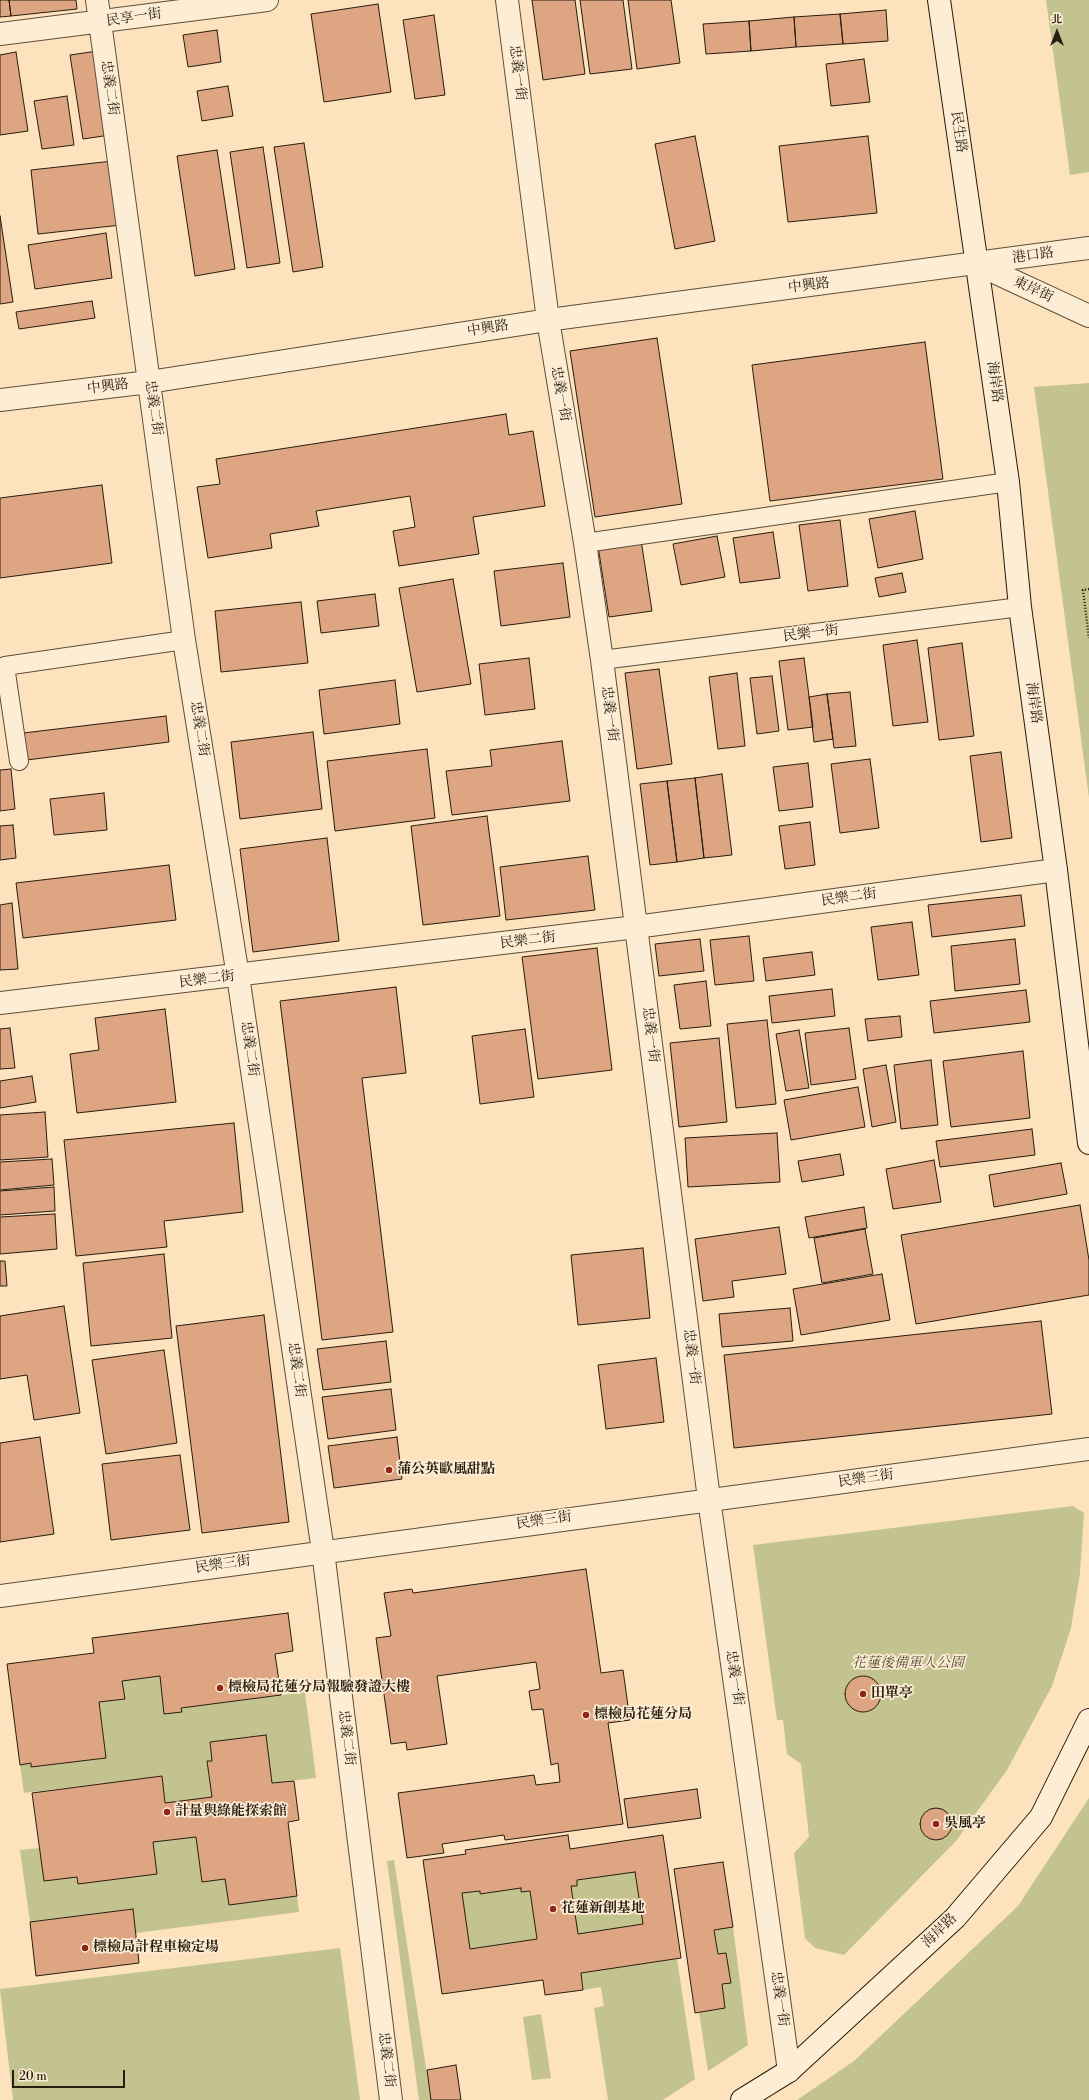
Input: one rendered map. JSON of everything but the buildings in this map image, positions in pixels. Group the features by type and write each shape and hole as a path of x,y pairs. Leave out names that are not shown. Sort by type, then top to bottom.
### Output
{"street":[{"name":"忠義二街","path":"97,0 184,640 238,976 323,1551 391,2100"},
{"name":"民享一街","path":"0,34 267,0"},
{"name":"忠義一街","path":"507,0 548,320 585,542 602,660 709,1500 789,2071"},
{"name":"民生路","path":"939,0 977,264"},
{"name":"港口路","path":"977,264 1089,248"},
{"name":"中興路","path":"0,400 149,382 548,320 977,264"},
{"name":"東岸街","path":"977,264 1089,316"},
{"name":"海岸路","path":"977,264 1008,482 1020,607 1056,870 1089,1143"},
{"name":"民樂二街","path":"0,1003 238,976 636,927 1056,870"},
{"name":"民樂三街","path":"0,1596 323,1551 1089,1449"},
{"name":"海岸路","path":"742,2100 789,2071 955,1918 1041,1817 1089,1720"}],"lane":[{"path":"585,542 1008,482"},
{"name":"民樂一街","path":"602,660 1020,607"},
{"path":"19,761 5,666 184,640"}],"path":[{"path":"1089,589 1083,590 1089,638"}],"green space":[{"path":"1046,0 1089,0 1089,172 1070,175"},
{"path":"1089,383 1089,798 1034,387"},
{"name":"花蓮後備軍人公園","path":"1073,1506 1084,1513 1080,1573 1071,1628 1052,1686 1007,1770 956,1841 844,1955 815,1948 805,1938 794,1853 809,1837 801,1764 787,1754 783,1720 777,1720 753,1545"},
{"path":"160,1676 165,1714 181,1712 181,1708 305,1692 316,1778 272,1783 265,1735 210,1742 212,1761 207,1762 212,1797 165,1803 162,1776 24,1793 20,1765 31,1763 32,1767 106,1758 99,1702 124,1699 122,1681"},
{"path":"1089,1798 1089,2100 797,2100 854,2061 1018,1906"},
{"path":"196,1837 202,1882 225,1879 229,1905 297,1896 299,1912 136,1933 132,1909 30,1922 20,1850 40,1848 44,1881 77,1877 79,1884 157,1874 153,1842"},
{"path":"394,1860 431,2100 419,2100 387,1861"},
{"path":"635,1872 643,1924 578,1934 571,1886 577,1885 577,1880"},
{"path":"521,1888 521,1892 530,1891 537,1939 470,1949 462,1893 480,1891 480,1893"},
{"path":"733,1927 748,2045 708,2071 699,2012 725,2008 722,1984 731,1982 726,1953 718,1954 714,1930"},
{"path":"340,1948 360,2100 13,2100 0,1989"},
{"path":"677,1959 695,2079 663,2100 608,2100 594,2008 604,2006 601,1987 583,1990 581,1973"},
{"path":"541,2014 551,2078 532,2080 523,2017"}],"place":[{"name":"蒲公英歐風甜點","path":"389,1470"},
{"name":"標檢局花蓮分局報驗發證大樓","path":"220,1688"},
{"name":"田單亭","path":"863,1694"},
{"name":"標檢局花蓮分局","path":"586,1715"},
{"name":"計量與綠能探索館","path":"167,1812"},
{"name":"吳風亭","path":"936,1824"},
{"name":"花蓮新創基地","path":"553,1909"},
{"name":"標檢局計程車檢定場","path":"85,1948"}]}
